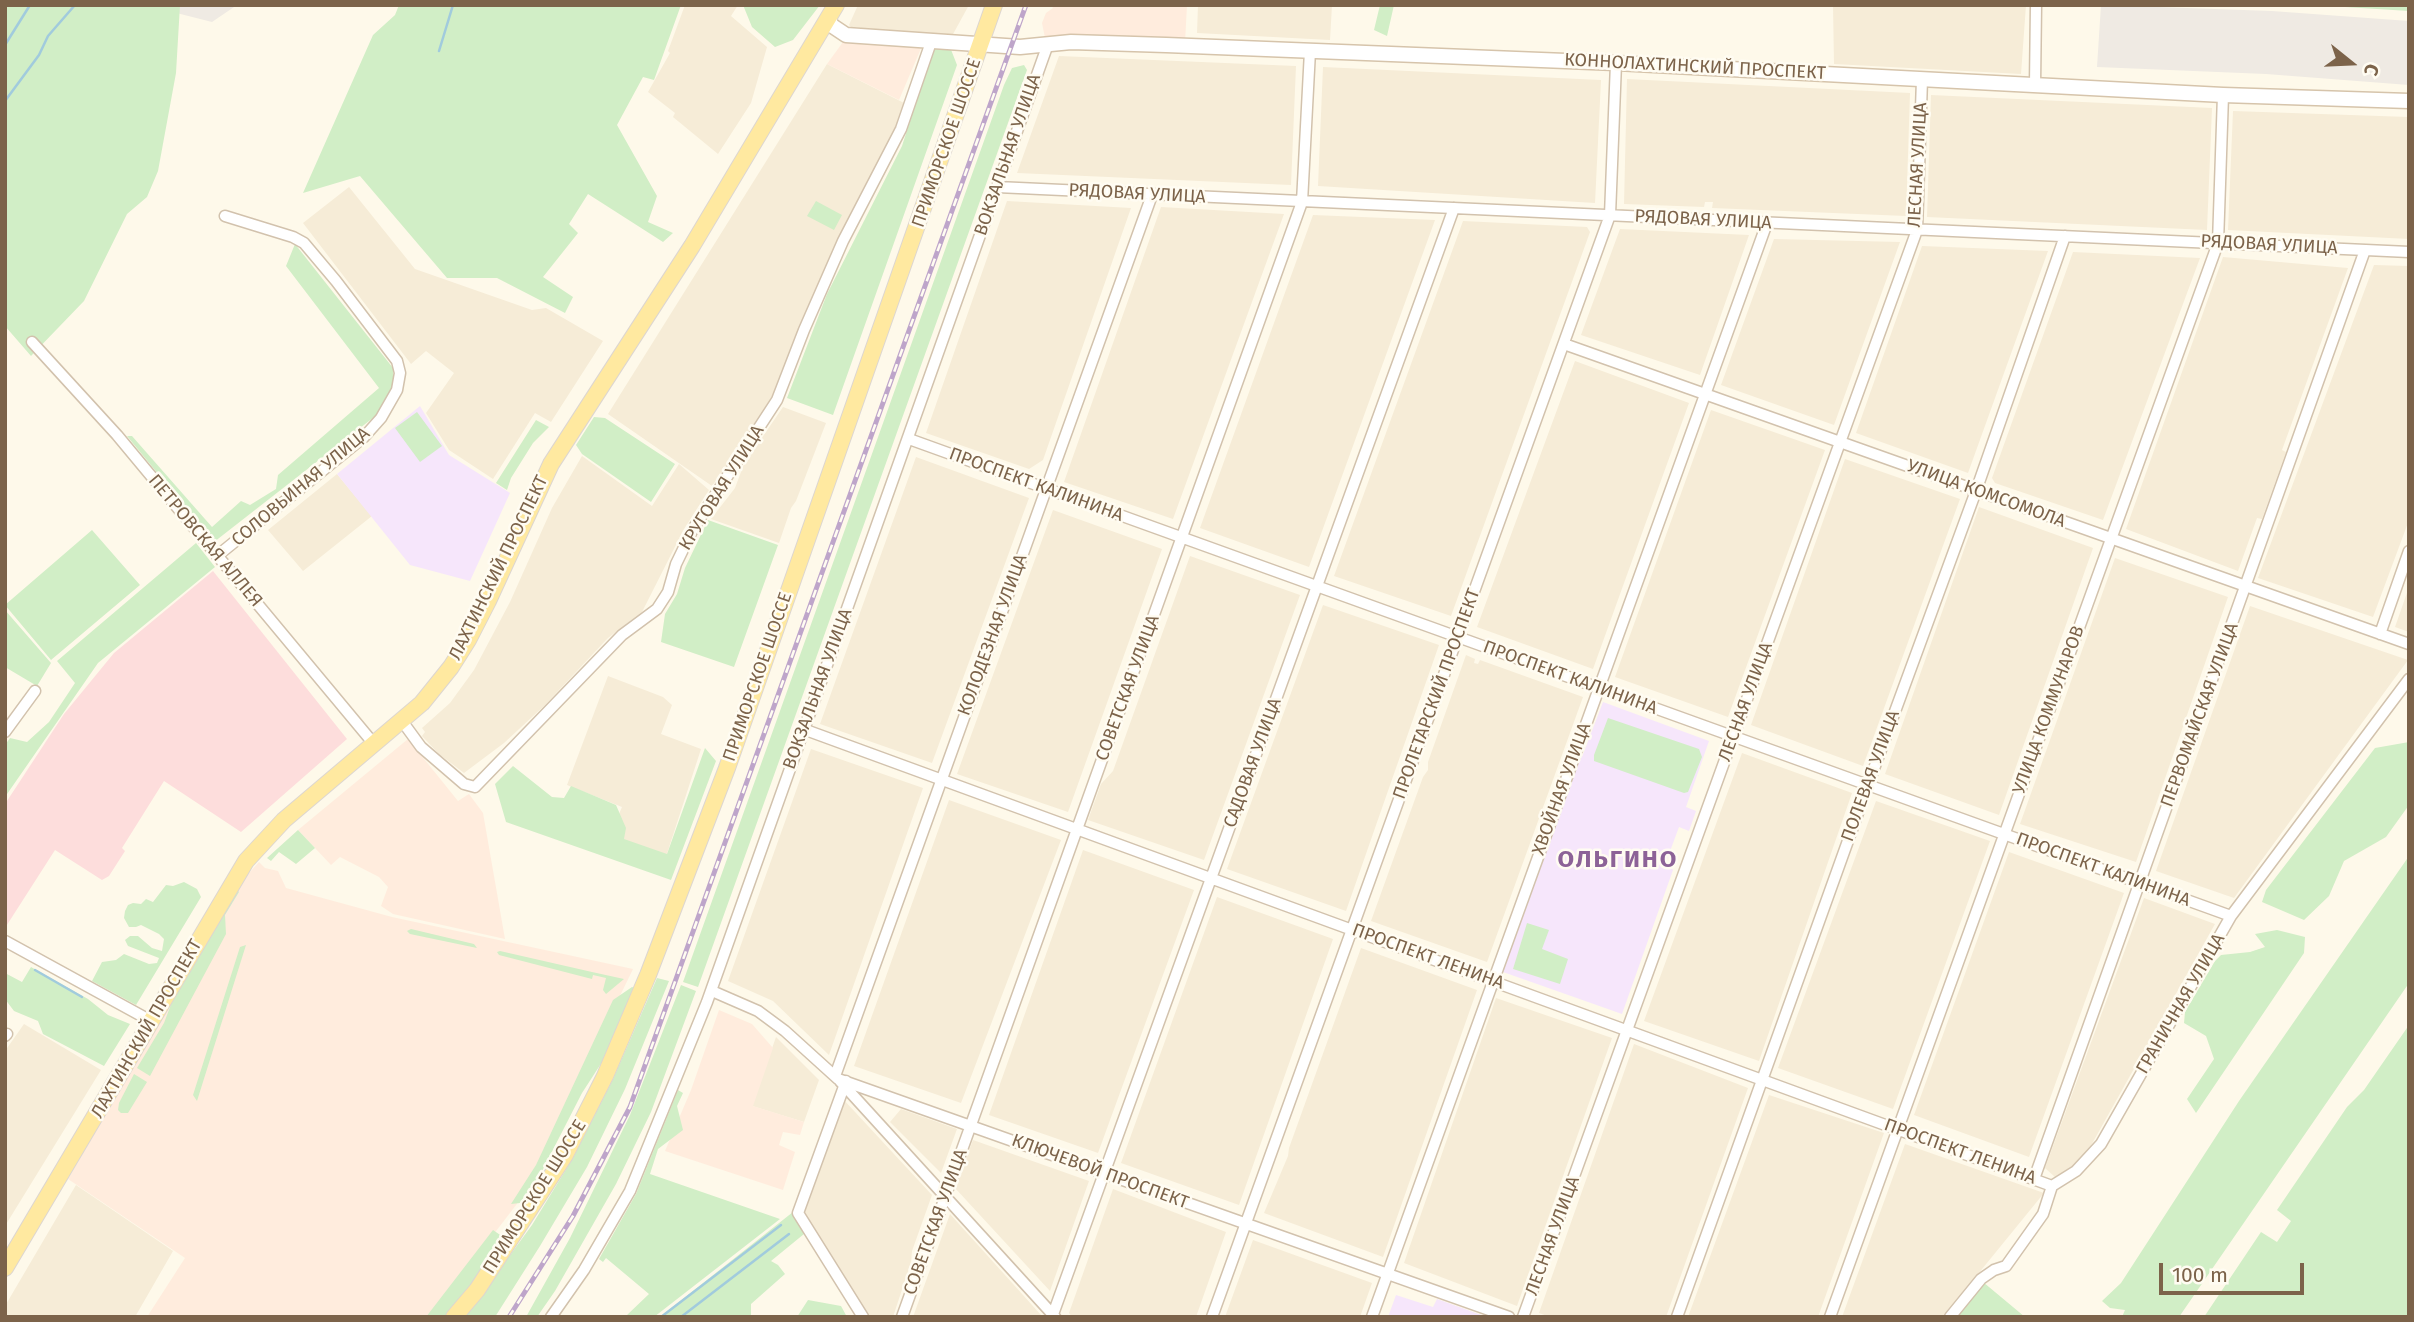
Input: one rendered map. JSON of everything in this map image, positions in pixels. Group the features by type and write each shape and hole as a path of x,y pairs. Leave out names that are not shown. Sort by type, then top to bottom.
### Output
{"main road":[{"name":"ПРИМОРСКОЕ ШОССЕ","path":"454,1317 477,1290 506,1248 565,1155 605,1076 648,975 727,768 994,5"},
{"name":"КОННОЛАХТИНСКИЙ ПРОСПЕКТ","path":"832,11 831,26 846,35 981,45 1020,47 1071,41 1616,63 2223,95 2409,101"},
{"name":"ЛАХТИНСКИЙ ПРОСПЕКТ","path":"5,1268 246,861 284,820 402,721 433,690 468,640 551,464 692,246 832,11"}],"street":[{"path":"2035,85 2036,5"},
{"name":"КРУГОВАЯ УЛИЦА","path":"402,721 421,747 464,784 475,787 622,635 657,609 668,592 676,564 693,529 777,400 843,241 901,130 931,42"},
{"name":"ВОКЗАЛЬНАЯ УЛИЦА","path":"551,1317 584,1270 630,1191 712,991 1048,44"},
{"name":"СОВЕТСКАЯ УЛИЦА","path":"902,1317 1302,202 1310,51"},
{"name":"ПРОЛЕТАРСКИЙ ПРОСПЕКТ","path":"1212,1317 1610,215 1616,63"},
{"name":"ЛЕСНАЯ УЛИЦА","path":"1523,1317 1917,230 1922,79"},
{"name":"УЛИЦА КОММУНАРОВ","path":"1830,1317 2218,243 2223,95"},
{"name":"РЯДОВАЯ УЛИЦА","path":"997,187 2409,253"},
{"name":"КОЛОДЕЗНАЯ УЛИЦА","path":"863,1317 798,1213 840,1080 942,780 1152,195"},
{"name":"САДОВАЯ УЛИЦА","path":"1053,1316 1454,208"},
{"name":"СОЛОВЬИНАЯ УЛИЦА","path":"217,556 364,437 381,418 397,390 400,373 397,361 337,281 304,243 293,237 225,216"},
{"name":"ХВОЙНАЯ УЛИЦА","path":"1372,1317 1767,223"},
{"name":"ПОЛЕВАЯ УЛИЦА","path":"1678,1317 1976,491 2065,236"},
{"name":"ПЕРВОМАЙСКАЯ УЛИЦА","path":"2034,1179 2365,250"},
{"name":"ПЕТРОВСКАЯ АЛЛЕЯ","path":"32,342 117,435 374,744"},
{"name":"УЛИЦА КОМСОМОЛА","path":"1564,344 2409,644"},
{"name":"ПРОСПЕКТ КАЛИНИНА","path":"909,439 2231,916"},
{"path":"2379,634 2409,551"},
{"name":"ГРАНИЧНАЯ УЛИЦА","path":"2052,1186 2076,1171 2101,1144 2231,916 2409,679"},
{"path":"5,732 35,691"},
{"name":"ПРОСПЕКТ ЛЕНИНА","path":"803,729 2052,1186"},
{"path":"5,941 151,1021"},
{"name":"КЛЮЧЕВОЙ ПРОСПЕКТ","path":"712,991 758,1011 840,1080 1509,1317"},
{"path":"840,1080 1053,1316"},
{"path":"1950,1317 1981,1279 2006,1266 2043,1214 2052,1186"}],"shaded area":[{"path":"145,5 237,5 212,22"},
{"path":"685,5 738,5 731,16 767,47 751,103 718,154 673,117 675,113 648,92 670,53 668,51"},
{"path":"858,5 969,5 952,36 851,27 849,25"},
{"path":"1051,5 1187,5 1185,43 1045,38 1042,23 1046,13 1053,8"},
{"path":"1198,5 1332,5 1330,40 1197,33"},
{"path":"1833,5 2026,5 2021,74 1834,64"},
{"path":"2101,5 2272,11 2409,21 2409,85 2266,74 2097,67"},
{"path":"843,42 922,46 899,100 827,64"},
{"path":"1059,56 1296,66 1291,185 1017,173"},
{"path":"827,64 906,104 840,236 775,391 747,438 712,486 608,414"},
{"path":"1323,67 1601,80 1595,203 1318,186"},
{"path":"1627,79 1910,93 1906,216 1712,208 1713,202 1705,202 1704,207 1624,204"},
{"path":"1931,95 2212,108 2207,230 1927,217"},
{"path":"2233,111 2409,117 2409,239 2228,230"},
{"path":"349,187 415,269 532,310 546,308 603,341 551,422 535,413 493,479 449,450 426,413 454,373 426,351 411,364 303,223"},
{"path":"1007,201 1131,208 1043,460 1029,469 926,433"},
{"path":"1161,207 1284,214 1173,519 1064,482"},
{"path":"1313,215 1435,220 1309,567 1200,528"},
{"path":"1463,221 1587,227 1590,232 1451,616 1334,576"},
{"path":"1620,229 1749,235 1700,375 1581,335"},
{"path":"1774,239 1900,242 1834,425 1721,385"},
{"path":"1922,246 2048,251 1968,473 1856,433"},
{"path":"2073,252 2200,258 2103,520 1995,483 1992,478"},
{"path":"2223,257 2348,268 2282,450 2286,452 2262,519 2257,518 2238,571 2126,529"},
{"path":"2374,265 2409,266 2409,520 2373,617 2258,578"},
{"path":"1575,361 1689,403 1593,669 1477,627"},
{"path":"420,406 449,455 510,493 470,581 410,565 337,474"},
{"path":"783,407 826,423 779,543 711,519 735,488 744,464"},
{"path":"1711,410 1825,450 1728,717 1615,677"},
{"path":"582,456 652,506 679,464 709,490 684,529 642,612 608,638 545,705 504,743 464,773 439,754 422,736 425,732 422,728 450,703 474,670 510,602 552,508"},
{"path":"916,457 1029,498 932,763 820,724"},
{"path":"1845,459 1960,499 1863,766 1751,725"},
{"path":"337,474 372,516 303,571 268,530"},
{"path":"1979,507 2093,548 1999,815 1885,774"},
{"path":"1053,510 1162,549 1068,812 957,774"},
{"path":"1190,556 1300,595 1204,860 1088,820 1101,784 1113,771"},
{"path":"2115,558 2228,597 2136,862 2020,824"},
{"path":"213,571 347,739 241,832 164,781 122,848 125,851 109,876 102,880 55,850 5,928 5,804 64,714 114,653"},
{"path":"2409,587 2409,632 2395,627"},
{"path":"1323,605 1439,645 1346,911 1227,869"},
{"path":"2250,606 2408,660 2234,898 2156,871"},
{"path":"1466,655 1475,659 1474,663 1478,664 1480,660 1583,697 1487,962 1371,921 1423,777 1428,770 1428,762"},
{"path":"608,676 663,697 672,705 661,734 701,749 662,869 610,835 622,807 567,785"},
{"path":"1603,702 1709,741 1686,807 1696,811 1689,831 1679,827 1666,862 1673,870 1622,1014 1503,972 1578,756 1582,757"},
{"path":"408,739 458,801 469,794 483,813 505,939 393,914 381,906 388,887 379,877 340,857 331,865 298,830"},
{"path":"811,749 923,788 829,1055 773,1001 728,981"},
{"path":"1742,753 1852,793 1759,1061 1644,1021"},
{"path":"949,800 1061,840 961,1103 854,1066"},
{"path":"1876,801 1990,841 1893,1109 1778,1068"},
{"path":"1083,850 1194,890 1098,1153 989,1115"},
{"path":"2009,852 2124,893 2029,1157 1914,1115"},
{"path":"259,862 265,868 278,871 286,888 392,917 633,969 523,1196 430,1317 147,1317 185,1258 68,1179 238,885"},
{"path":"1217,897 1333,939 1239,1205 1121,1163"},
{"path":"2144,898 2215,924 2084,1158 2074,1169 2056,1178 2045,1168"},
{"path":"1361,948 1477,990 1383,1257 1264,1213 1288,1156"},
{"path":"1496,998 1612,1038 1517,1306 1404,1263"},
{"path":"719,1010 752,1024 773,1048 753,1106 804,1122 800,1135 783,1132 779,1145 795,1152 783,1190 665,1151 691,1090"},
{"path":"24,1024 101,1070 5,1226 5,1051"},
{"path":"776,1037 819,1080 804,1122 752,1106"},
{"path":"1634,1044 1748,1088 1666,1317 1550,1317 1539,1313"},
{"path":"1769,1095 1884,1133 1818,1317 1688,1317"},
{"path":"843,1099 932,1195 893,1317 870,1317 803,1211"},
{"path":"901,1109 957,1129 941,1173 890,1122"},
{"path":"973,1140 1089,1181 1050,1291 955,1188"},
{"path":"1905,1144 2044,1193 1943,1317 1842,1317"},
{"path":"76,1185 173,1251 135,1317 5,1317 5,1306"},
{"path":"1113,1189 1226,1232 1196,1317 1072,1317 1069,1313"},
{"path":"950,1214 1041,1315 1041,1317 913,1317"},
{"path":"1253,1240 1372,1283 1360,1317 1225,1317"},
{"path":"1396,1295 1433,1307 1437,1299 1487,1317 1388,1317"}],"green space":[{"path":"5,5 180,5 176,73 158,171 147,197 127,214 84,301 31,356 5,326"},
{"path":"399,5 681,5 654,80 643,77 617,125 657,196 648,222 673,233 663,242 588,194 569,224 578,233 543,277 573,297 565,313 497,278 447,278 360,176 303,193 373,35 395,15"},
{"path":"743,5 820,5 793,40 775,47 752,27"},
{"path":"1380,5 1394,5 1387,36 1374,30"},
{"path":"2307,5 2409,5 2409,11 2345,7"},
{"path":"950,47 957,65 833,415 787,398 827,294 902,146 933,49"},
{"path":"1024,65 1027,70 698,987 683,982 1004,85 1012,68"},
{"path":"816,201 842,215 834,230 807,216"},
{"path":"295,244 393,368 394,386 378,414 214,542 127,436 132,436 212,527 241,501 250,505 276,489 278,475 379,388 286,266"},
{"path":"417,412 442,446 420,462 395,428"},
{"path":"594,417 605,418 675,464 651,502 582,454 576,445"},
{"path":"536,420 549,427 533,443 511,478 507,490 496,483"},
{"path":"708,520 778,545 734,667 661,642 665,614 677,594 685,568"},
{"path":"92,530 140,585 51,660 5,605"},
{"path":"196,543 215,567 98,663 5,797 5,745 10,738 27,742 49,722 75,683 57,661"},
{"path":"5,610 51,663 37,686 5,667"},
{"path":"1608,718 1699,749 1702,757 1688,792 1684,793 1594,761"},
{"path":"2409,742 2409,805 2386,837 2344,861 2329,896 2304,920 2262,902 2266,890 2375,748"},
{"path":"705,748 716,761 671,880 506,822 495,784 513,766 552,797 564,798 571,786 616,805 626,828 624,839 667,854"},
{"path":"298,830 315,848 296,864 279,852 271,861 267,858"},
{"path":"2409,856 2409,983 2179,1317 2122,1317 2125,1310 2110,1308 2102,1301 2121,1283 2239,1101"},
{"path":"184,882 197,889 201,897 136,1005 92,981 102,962 116,960 124,954 149,964 157,963 159,958 128,946 125,940 130,936 138,936 152,948 162,951 164,939 141,925 129,927 124,918 125,911 128,905 133,903 141,904 146,899 153,902 166,885 173,886"},
{"path":"235,888 239,892 225,915 226,934 150,1076 137,1068 164,1023 176,991"},
{"path":"1527,923 1549,930 1542,949 1568,959 1560,984 1513,969"},
{"path":"411,929 474,944 477,948 410,934 407,931"},
{"path":"2277,930 2305,937 2304,953 2196,1113 2187,1099 2214,1059 2206,1036 2184,1023 2185,1012 2221,955 2250,952 2265,947 2255,934"},
{"path":"246,945 197,1101 193,1095 240,947"},
{"path":"497,952 624,979 606,994 603,990 606,978 593,975 592,979 499,955"},
{"path":"31,967 88,999 108,1015 130,1024 104,1066 43,1034 38,1021 14,1011 5,999 5,973 22,982"},
{"path":"657,978 669,981 625,1089 587,1167 495,1317 465,1317 532,1225 573,1158 613,1079"},
{"path":"681,985 696,991 651,1112 616,1184 555,1291 537,1317 526,1317 570,1238 630,1115"},
{"path":"632,987 635,988 604,1059 582,1093 540,1175 520,1203 511,1204 536,1165 613,1000"},
{"path":"2409,1025 2409,1317 2204,1317 2261,1232 2277,1242 2291,1221 2277,1210 2347,1107 2364,1090"},
{"path":"134,1074 147,1082 128,1113 121,1113 118,1110 119,1103"},
{"path":"678,1090 683,1093 677,1106 683,1130 658,1149 650,1174 780,1219 654,1317 629,1317 627,1315 649,1294 606,1258 603,1262 599,1259 636,1194"},
{"path":"793,1212 804,1234 771,1261 785,1274 751,1304 751,1317 660,1317"},
{"path":"493,1230 506,1239 447,1317 426,1317"},
{"path":"1983,1282 2025,1317 1955,1317"},
{"path":"808,1300 841,1306 847,1317 797,1317"}],"waterway":[{"path":"5,45 30,5"},
{"path":"5,101 39,55 48,36 75,5"},
{"path":"439,51 453,5"},
{"path":"35,970 82,997"},
{"path":"661,1317 781,1225"},
{"path":"681,1317 789,1234"}],"railway":[{"path":"509,1317 573,1216 630,1107 1026,5"}],"district":[{"name":"ОЛЬГИНО","path":"1618,860"}]}
